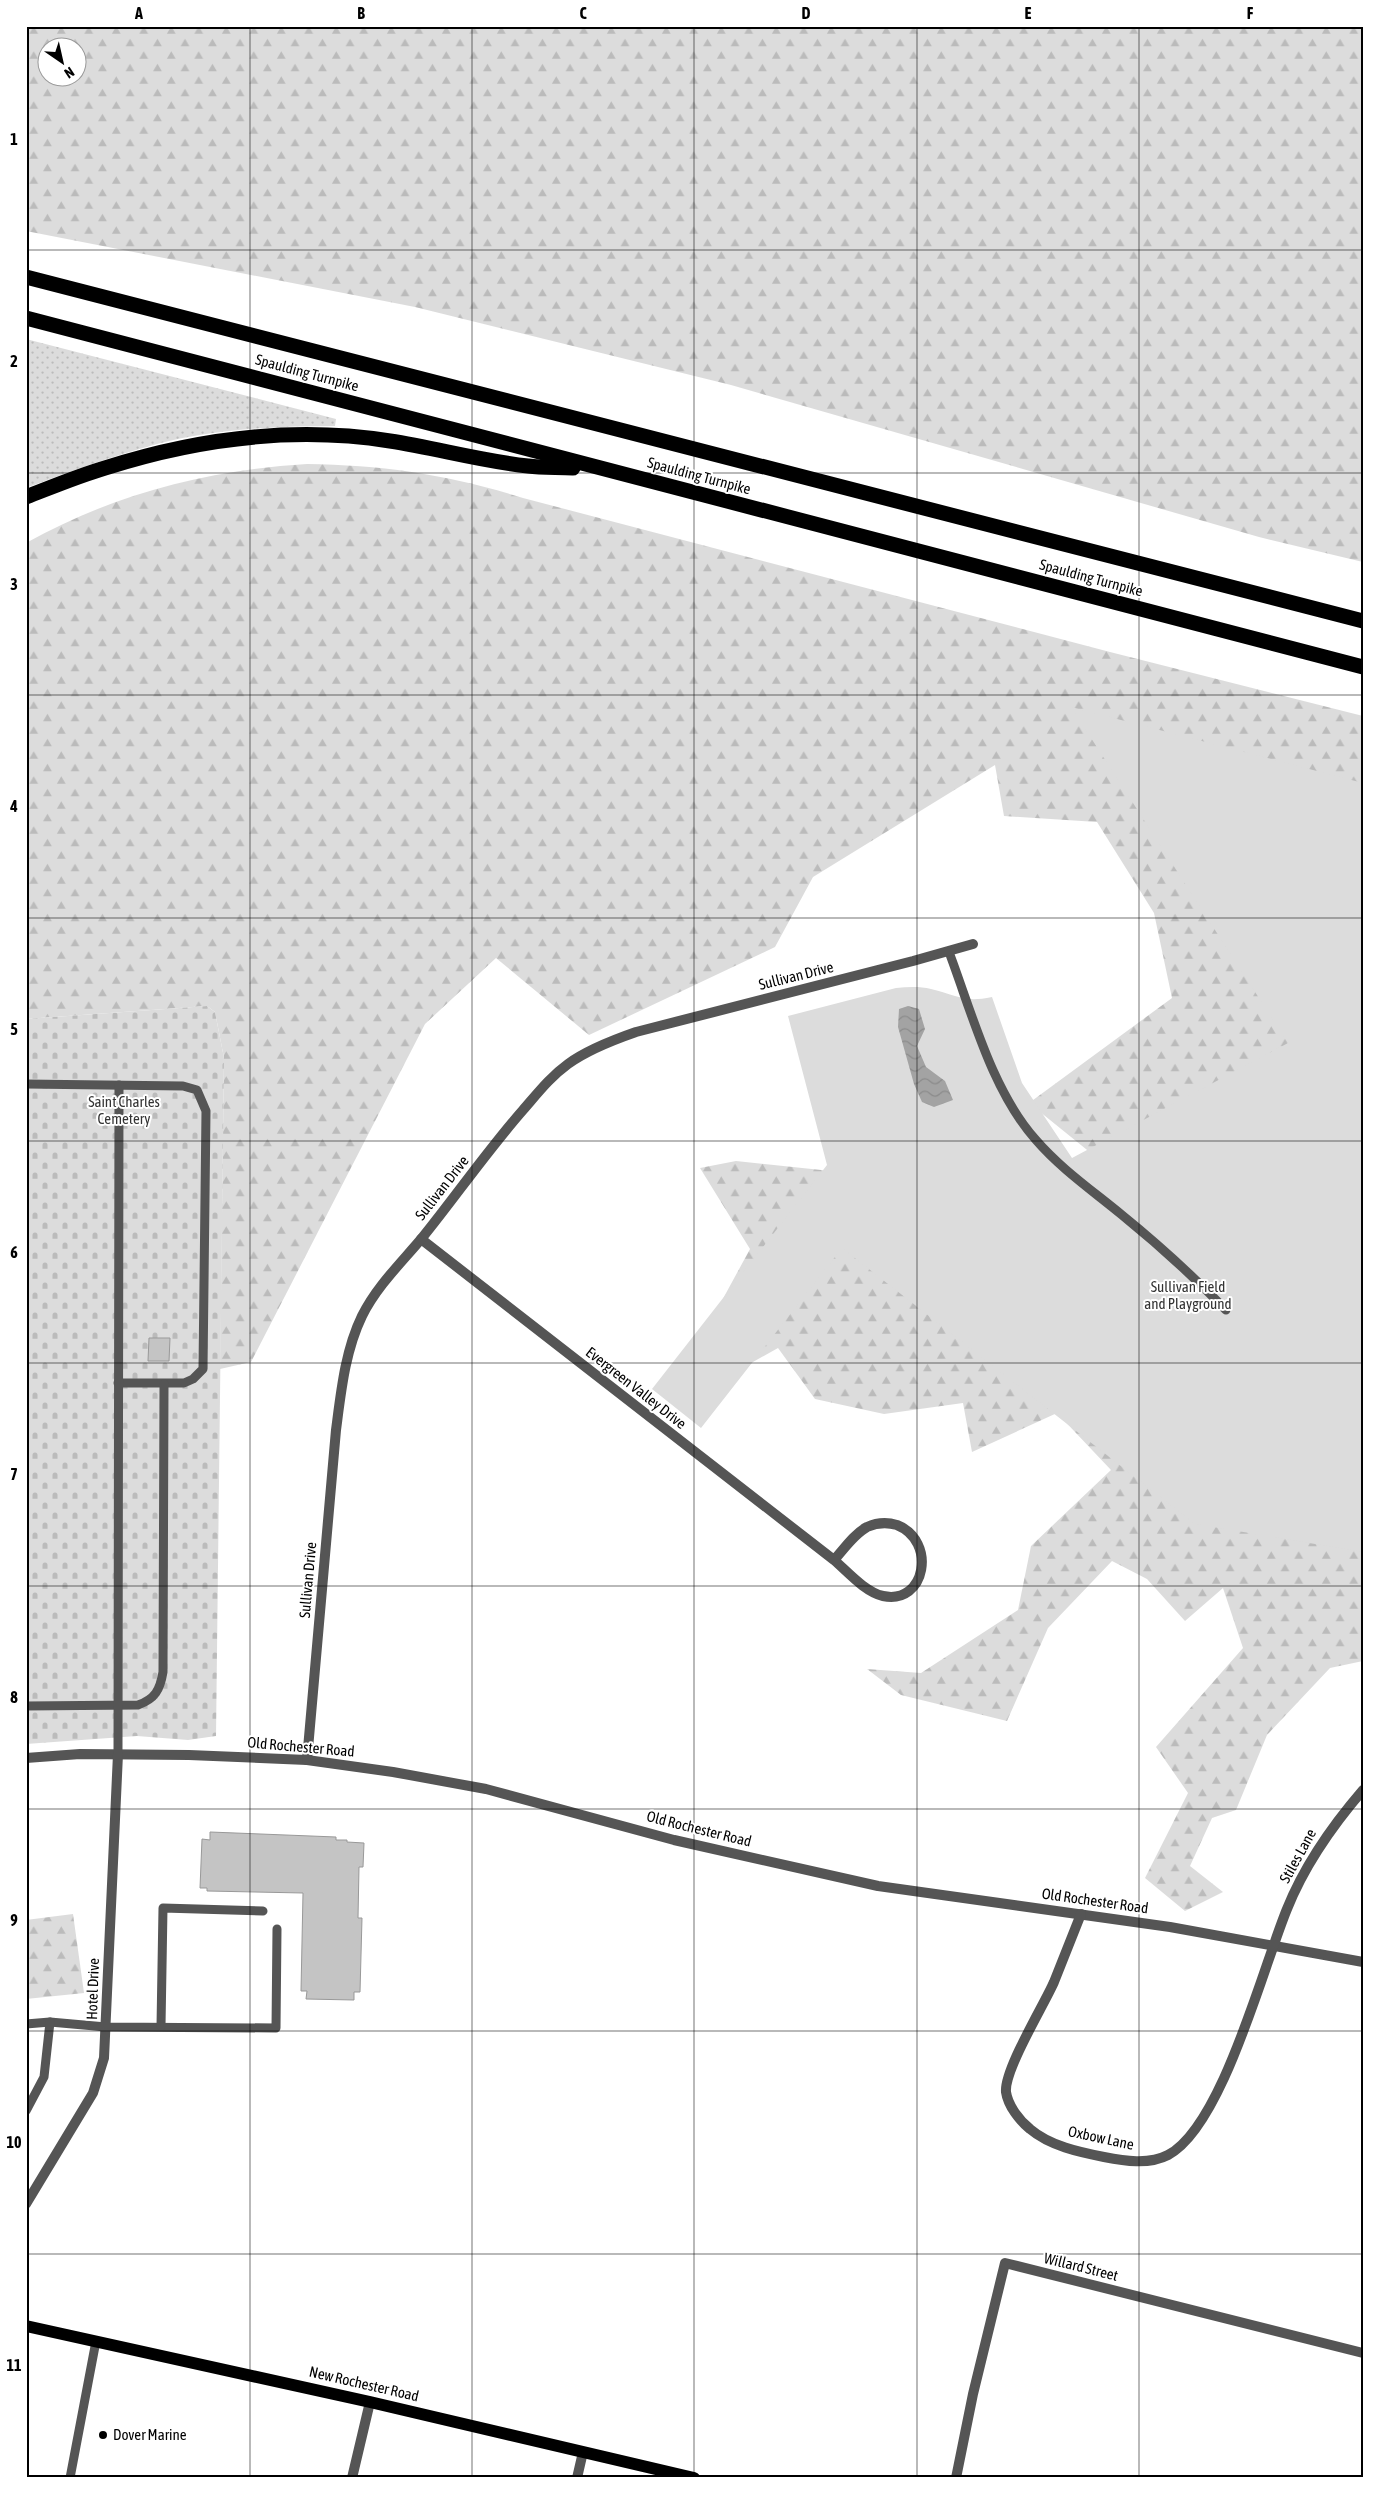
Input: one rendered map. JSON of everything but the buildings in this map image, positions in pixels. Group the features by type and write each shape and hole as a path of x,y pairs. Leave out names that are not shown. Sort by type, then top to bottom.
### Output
{"highway":[{"name":"Spaulding Turnpike","path":"26,277 1363,621"},
{"name":"Spaulding Turnpike","path":"26,318 1363,667"},
{"path":"26,497 103,468 148,455 218,441 298,434 389,441 528,466 599,468"}],"main road":[{"name":"New Rochester Road","path":"26,2326 370,2402 694,2478"}],"street":[{"name":"Sullivan Drive","path":"307,1760 342,1383 353,1337 362,1315 388,1276 421,1239 505,1130 550,1078 569,1063 613,1040 636,1032 949,952 972,944"},
{"name":"Evergreen Valley Drive","path":"421,1239 834,1560 872,1592 893,1597 904,1594 914,1586 920,1575 923,1562 921,1549 914,1537 904,1528 892,1524 879,1523 866,1527 834,1560"},
{"name":"Old Rochester Road","path":"26,1758 118,1754 307,1760 428,1777 486,1789 674,1840 878,1886 1081,1914 1273,1945 1363,1962"},
{"name":"Hotel Drive","path":"26,2204 93,2093 104,2058 118,1754"},
{"name":"Stiles Lane","path":"1273,1945 1288,1907 1311,1859 1336,1820 1363,1790"},
{"name":"Oxbow Lane","path":"1081,1914 1053,1983 1012,2069 1006,2092 1016,2115 1030,2129 1051,2143 1119,2160 1143,2162 1167,2156 1186,2142 1211,2102 1242,2038 1273,1945"},
{"name":"Willard Street","path":"956,2478 973,2394 1005,2263 1363,2353"},
{"path":"352,2478 370,2402"},
{"path":"577,2478 583,2452"}],"lane":[{"path":"949,952 999,1080 1009,1101 1036,1140 1069,1172 1195,1278 1226,1310"},
{"path":"26,1084 183,1086 197,1090 206,1111 202,1369 193,1379 184,1383 118,1383"},
{"path":"118,1754 116,1705 119,1085"},
{"path":"26,1706 138,1705 152,1700 160,1687 163,1672 164,1384"},
{"path":"161,2026 163,1908 263,1911"},
{"path":"26,2024 50,2022 106,2027 276,2028 277,1929"},
{"path":"26,2111 44,2077 50,2022"},
{"path":"70,2478 96,2341"}],"green space":[{"path":"26,26 1363,26 1363,562 1259,537 731,385 415,307 26,231"},
{"path":"26,339 336,419 335,426 245,429 179,439 107,459 26,488"},
{"path":"307,464 390,469 469,483 1110,652 1363,716 1363,1303 1233,1268 1029,1103 1172,998 1154,913 1097,822 1004,816 995,765 813,877 775,947 589,1035 496,958 425,1024 251,1362 220,1369 224,1058 215,1012 207,1006 26,1019 26,543 93,511 162,487 233,472"},
{"name":"Sullivan Field and Playground","path":"1071,707 1363,783 1363,1552 1195,1524 842,1248 701,1428 652,1389 827,1165 788,1016 896,988 927,988 967,999 992,997 1022,1083 1072,1158 1288,1043"},
{"name":"Saint Charles Cemetery","path":"207,1006 215,1012 224,1058 216,1736 188,1740 137,1736 26,1744 26,1019"},
{"path":"990,1123 1363,1520 1363,1661 1330,1668 1267,1735 1236,1810 1212,1818 1190,1866 1223,1892 1185,1911 1145,1878 1188,1793 1156,1747 1243,1648 1223,1588 1185,1621 1147,1579 1112,1561 1048,1628 1007,1721 901,1695 867,1669 921,1673 1018,1610 1031,1546 1111,1470 1057,1413 972,1452 963,1403 884,1414 815,1399 778,1348 744,1367 719,1306 750,1249 700,1168 736,1161 840,1172"},
{"path":"73,1914 84,1993 26,1999 26,1920"}],"water":[{"path":"908,1006 919,1009 925,1029 917,1046 926,1067 945,1081 953,1100 934,1107 922,1102 914,1084 898,1027 899,1009"}],"place":[{"name":"Dover Marine","path":"103,2435"}]}
